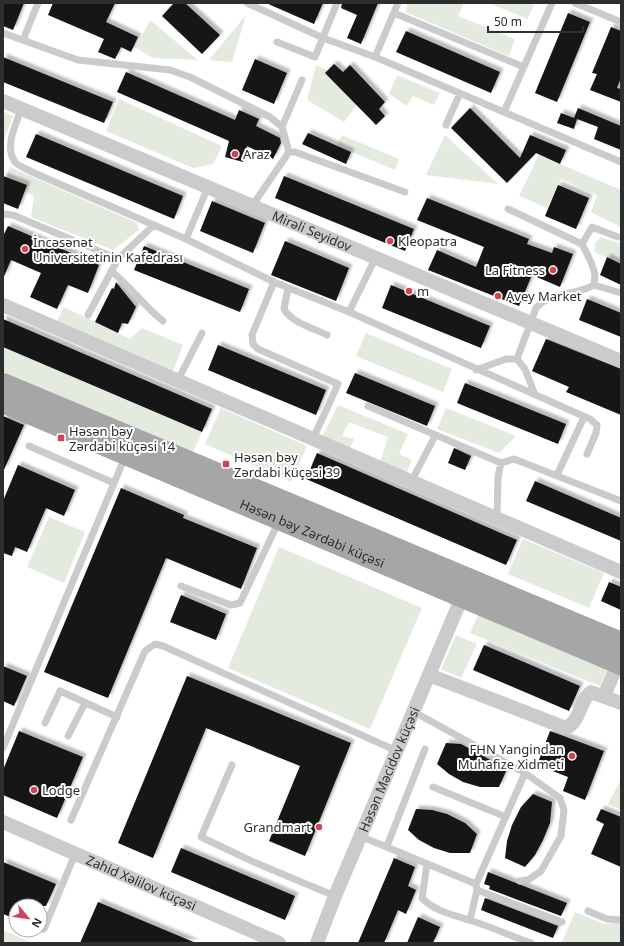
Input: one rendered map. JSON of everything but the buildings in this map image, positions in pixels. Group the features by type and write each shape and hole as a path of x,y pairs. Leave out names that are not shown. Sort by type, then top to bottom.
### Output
{"main road":[{"name":"Həsən bəy Zərdabi küçəsi","path":"3,384 620,657"},
{"name":"Həsən bəy Zərdabi küçəsi","path":"3,402 462,597 620,657"}],"street":[{"name":"Mirəli Seyidov","path":"3,101 621,361"},
{"path":"3,305 621,572"},
{"name":"Həsən Məcidov küçəsi","path":"317,943 360,836 462,597"},
{"path":"604,696 620,657"},
{"path":"429,675 566,728 571,726 578,716 586,695 591,692 621,703"},
{"name":"Zahid Xəlilov küçəsi","path":"3,822 279,943"}],"lane":[{"path":"22,40 38,3"},
{"path":"247,3 324,38 375,57 621,162"},
{"path":"277,42 315,57 337,3"},
{"path":"375,57 398,3"},
{"path":"504,112 552,3"},
{"path":"575,3 621,22"},
{"path":"394,13 524,67"},
{"path":"3,33 78,60 170,70 190,77 270,116 282,127 289,152"},
{"path":"282,127 302,80"},
{"path":"446,125 460,94"},
{"path":"21,109 10,143 11,153 16,163 32,172 186,239 274,282 349,312 584,417 597,425 596,433 587,454"},
{"path":"289,152 294,152 405,192"},
{"path":"252,206 289,152"},
{"path":"186,239 208,187"},
{"path":"508,209 582,244 593,268 594,285"},
{"path":"3,214 13,215 118,259"},
{"path":"88,314 118,259 154,225"},
{"path":"582,244 592,227 618,237"},
{"path":"349,312 376,257"},
{"path":"111,271 163,321"},
{"path":"274,282 252,335 253,344 258,349 338,384 313,439"},
{"path":"517,359 536,308 548,298 587,289 594,285 621,293"},
{"path":"288,288 284,309 287,314 293,319 328,335"},
{"path":"178,380 202,333"},
{"path":"476,370 506,359 517,359"},
{"path":"517,359 525,369 535,395"},
{"path":"368,406 501,463 514,459 621,501"},
{"path":"557,475 584,417"},
{"path":"411,482 435,436"},
{"path":"29,446 114,483"},
{"path":"3,748 126,454"},
{"path":"497,519 498,478 501,463"},
{"path":"182,586 231,605 240,603 280,519"},
{"path":"71,820 145,650 155,644 163,646 397,751"},
{"path":"45,723 60,691 117,717"},
{"path":"68,736 85,703"},
{"path":"414,712 525,773 560,798 564,810 561,836 551,856 541,870 528,880 520,881"},
{"path":"387,846 425,749"},
{"path":"232,765 201,837 256,863 335,896"},
{"path":"470,920 477,887 525,773"},
{"path":"433,786 506,817"},
{"path":"360,836 387,846 477,887 562,922"},
{"path":"48,919 75,854"},
{"path":"427,864 422,898 428,904 455,916 470,920 531,943"},
{"path":"588,911 607,919 621,920"}],"shaded area":[{"path":"408,3 464,3 458,16 515,39 509,56 405,12"},
{"path":"489,3 535,3 527,19"},
{"path":"246,15 232,62 209,60"},
{"path":"150,20 198,60 153,58 136,48"},
{"path":"316,65 328,70 357,105 344,122 307,100"},
{"path":"397,75 440,93 434,105 413,96 407,106 389,94"},
{"path":"119,99 222,146 213,164 193,168 106,131"},
{"path":"3,111 13,116 3,143"},
{"path":"342,135 399,159 395,170 337,146"},
{"path":"445,135 498,184 426,175"},
{"path":"540,152 560,164 621,190 621,230 619,226 591,212 597,195 561,179 547,208 519,196"},
{"path":"10,167 137,223 139,230 113,250 31,217 34,196 4,181"},
{"path":"601,237 619,243 621,239 621,264 594,252 595,243"},
{"path":"64,307 130,339 142,328 183,345 173,371 56,323"},
{"path":"366,333 452,369 443,392 356,356"},
{"path":"3,347 202,432 193,452 3,372"},
{"path":"338,405 408,434 399,454 412,460 407,472 380,463 388,437 349,422 342,436 354,439 349,450 322,437"},
{"path":"221,408 307,446 291,482 205,444"},
{"path":"446,408 516,436 499,453 437,429"},
{"path":"49,517 85,532 64,583 27,567"},
{"path":"523,539 604,573 589,608 508,574"},
{"path":"279,547 422,608 370,729 228,668"},
{"path":"478,615 607,669 600,686 470,633"},
{"path":"456,635 477,644 461,678 441,669"},
{"path":"621,779 621,810 608,804"},
{"path":"575,912 604,924 621,923 621,943 562,942"},
{"path":"3,930 8,932 8,938 21,938 32,943 3,943"}],"place":[{"name":"Araz","path":"235,154"},
{"name":"Kleopatra","path":"390,241"},
{"name":"İncəsənət Universitetinin Kafedrası","path":"25,249"},
{"name":"La Fitness","path":"553,270"},
{"name":"m","path":"409,291"},
{"name":"Avey Market","path":"498,296"},
{"name":"Həsən bəy Zərdabi küçəsi 14","path":"61,438"},
{"name":"Həsən bəy Zərdabi küçəsi 39","path":"226,464"},
{"name":"FHN Yangindan Muhafize Xidmeti","path":"572,756"},
{"name":"Lodge","path":"34,790"},
{"name":"Grandmart","path":"319,827"}]}
